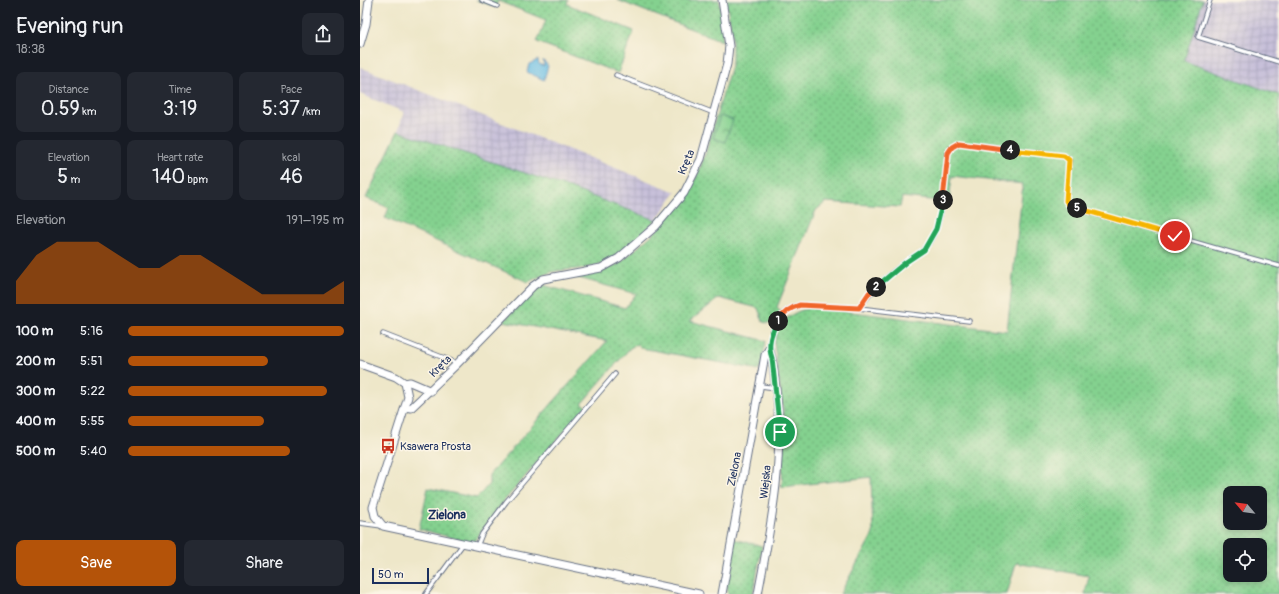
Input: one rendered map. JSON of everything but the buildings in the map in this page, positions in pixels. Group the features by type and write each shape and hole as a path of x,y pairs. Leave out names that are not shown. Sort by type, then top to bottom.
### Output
{"street":[{"path":"360,44 366,24 369,0"},
{"name":"Kręta","path":"405,407 411,408 431,391 533,286 543,279 601,268 619,258 640,242 684,193 701,159 727,64 728,46 722,0"},
{"name":"Zielona","path":"722,594 761,386 765,355 769,349"},
{"name":"Wiejska","path":"758,594 772,520 778,468 780,432 776,388 772,358 769,349"},
{"path":"360,364 396,377 405,383 410,382 431,391"},
{"path":"405,383 408,397 373,507 375,516 383,526 699,594"}],"lane":[{"path":"482,0 497,6"},
{"path":"1210,0 1198,37 1279,62"},
{"path":"616,75 714,113"},
{"path":"859,308 869,293 906,262 924,250 936,229 943,198 948,153 952,147 959,143 1064,156 1069,160 1066,201 1071,207 1279,266"},
{"path":"769,349 771,333 784,313 793,307 817,305 859,308 969,321"},
{"path":"383,334 452,361 456,365"},
{"path":"476,547 482,534 502,507 615,374"},
{"path":"761,386 776,388"},
{"path":"360,523 383,526"},
{"path":"426,594 463,544"}],"shaded area":[{"path":"1203,0 1279,0 1279,95 1184,61"},
{"path":"360,67 676,192 656,220 564,186 398,131 404,112 360,94"}],"green space":[{"path":"476,0 568,0 567,4 634,31 618,73 537,42 546,20 498,1 495,7"},
{"path":"617,0 719,0 723,22 722,41"},
{"path":"726,0 1203,0 1184,61 1279,95 1279,594 1085,594 1089,576 1016,563 1007,594 840,594 873,534 871,477 782,487 784,416 774,343 776,335 782,323 791,315 811,307 1007,331 1023,184 952,176 949,202 902,197 900,207 826,202 816,210 777,307 781,312 769,323 763,322 758,308 719,298 690,321 766,341 760,370 641,348 637,344 630,348 582,403 586,406 504,501 473,543 419,529 428,488 477,498 489,484 489,475 607,341 503,321 538,287 543,285 625,308 636,294 572,276 595,273 620,263 653,234 687,196 706,152 732,62 732,34"},
{"path":"720,116 733,120 725,142 713,138"},
{"path":"398,131 564,186 656,220 629,247 605,263 588,268 563,270 545,274 528,282 385,218 389,208 366,198"},
{"path":"734,539 762,546 753,594 728,594 727,585 725,585"}],"water":[{"path":"538,60 539,64 544,66 543,60 548,66 544,80 527,72 529,64"}],"place":[{"name":"Ksawera Prosta","path":"388,446"}],"district":[{"name":"Zielona","path":"447,515"}],"route":[{"path":"780,432 772,358 769,349 771,333 778,320 784,313 793,307 800,305 859,308 869,293 906,262 924,250 936,229 943,198 948,153 952,147 959,143 1064,156 1069,160 1066,201 1071,207 1175,236"}]}
